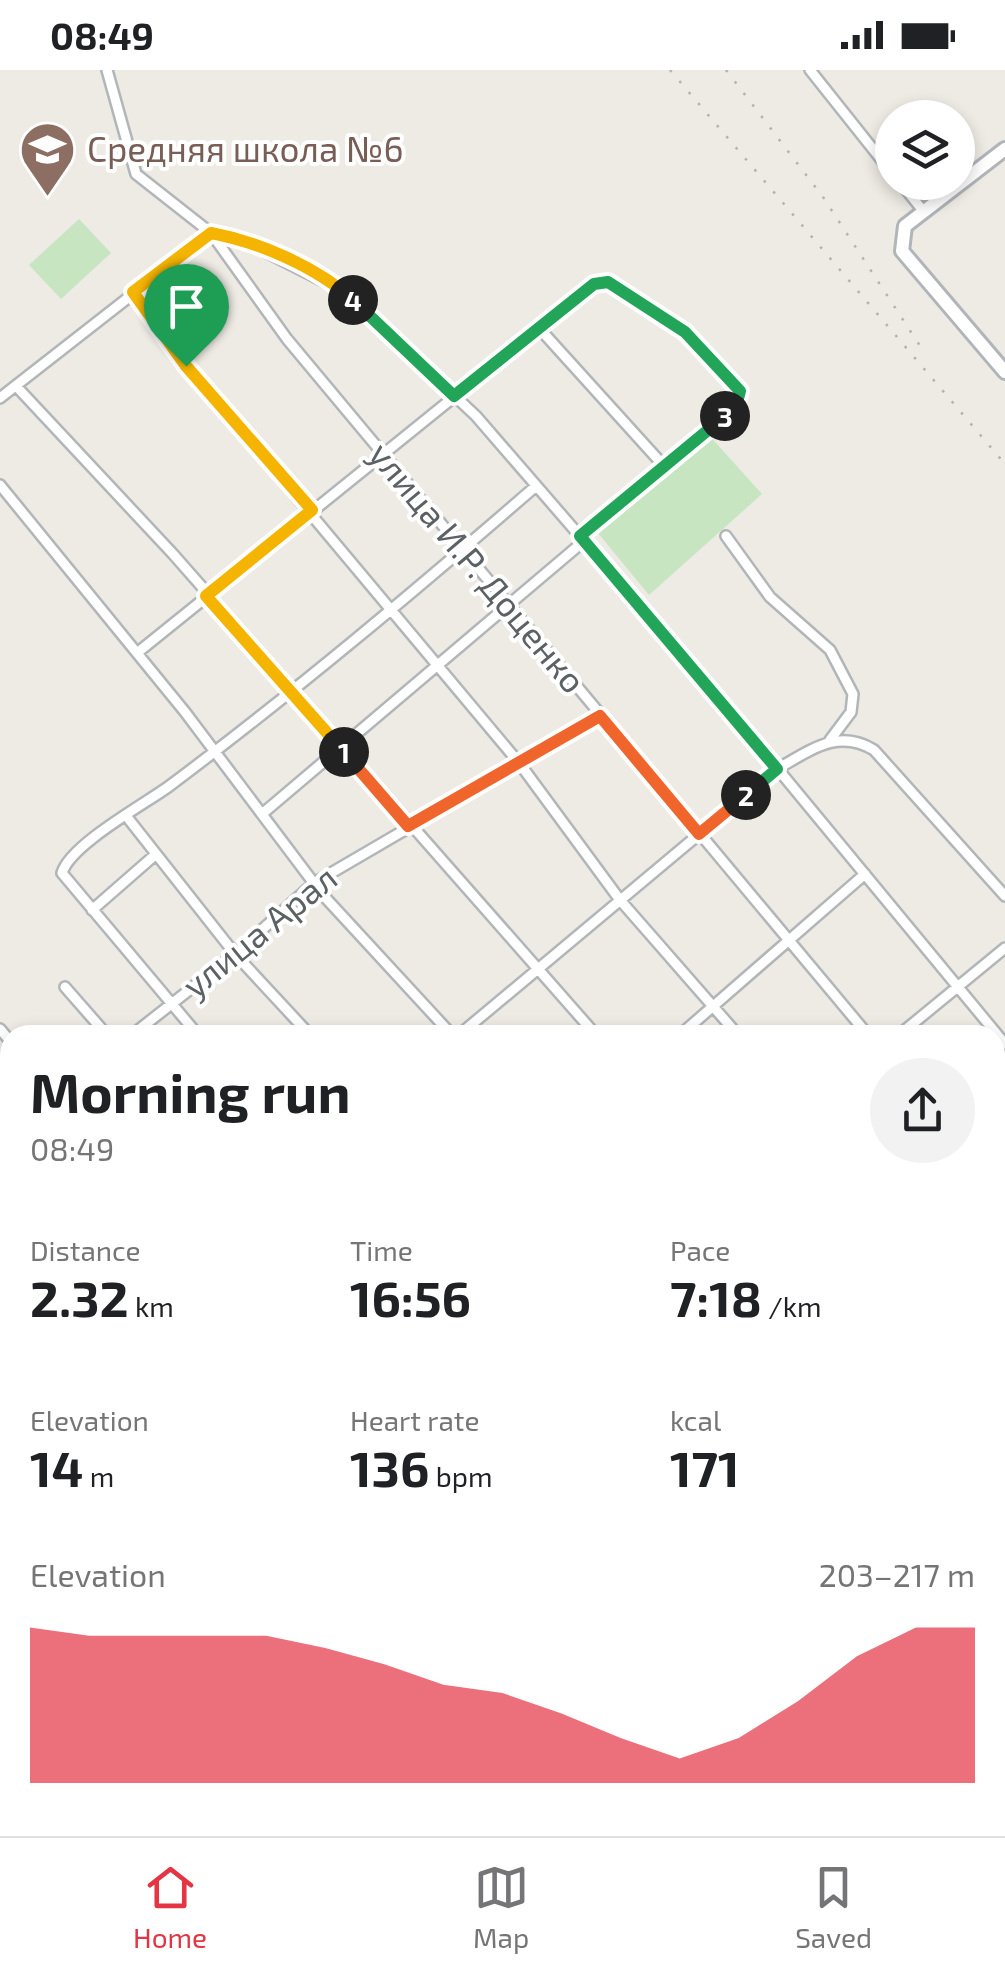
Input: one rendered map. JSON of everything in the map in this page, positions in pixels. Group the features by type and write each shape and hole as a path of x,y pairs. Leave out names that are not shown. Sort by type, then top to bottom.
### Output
{"street":[{"path":"106,70 136,174 211,233 238,238 343,291 454,396 582,539 990,1025"},
{"path":"810,70 875,152"},
{"path":"1005,149 905,226 902,251 1005,372"},
{"path":"914,200 924,212"},
{"path":"0,398 211,233"},
{"name":"улица И.Р. Доценко","path":"211,233 287,340 860,1025"},
{"path":"137,653 594,284 608,282 685,332 740,391 735,410 663,465 509,606 262,814"},
{"path":"133,292 186,366 312,510 520,764 620,900 729,1025"},
{"path":"539,328 663,465"},
{"path":"16,386 173,554 408,826 587,1025"},
{"path":"0,485 214,750 314,883 447,1025"},
{"path":"190,1025 62,873 65,864 103,830 127,817 292,693 536,486"},
{"path":"468,1025 777,769 830,740 851,712 853,694 830,650 770,597 726,536"},
{"name":"улица Арал","path":"144,1025 235,954 314,883 600,716"},
{"path":"830,740 856,739 874,750 1005,896"},
{"path":"127,817 235,954 301,1025"},
{"path":"92,910 155,855"},
{"path":"692,1025 786,938 865,874"},
{"path":"912,1025 1005,948"},
{"path":"65,987 97,1025"}],"green space":[{"path":"79,219 111,253 61,299 29,265"},
{"path":"707,433 762,494 649,595 593,527"}],"railway":[{"path":"670,70 1005,464"},
{"path":"726,70 823,197 922,349"}],"place":[{"name":"Средняя школа №6","path":"48,199"}],"route":[{"path":"211,233 238,238 343,291 454,396 594,284 608,282 685,332 740,391 735,410 707,427 580,536 777,769 699,834 600,716 408,826 206,596 312,510 186,366 133,292 211,233"}]}
